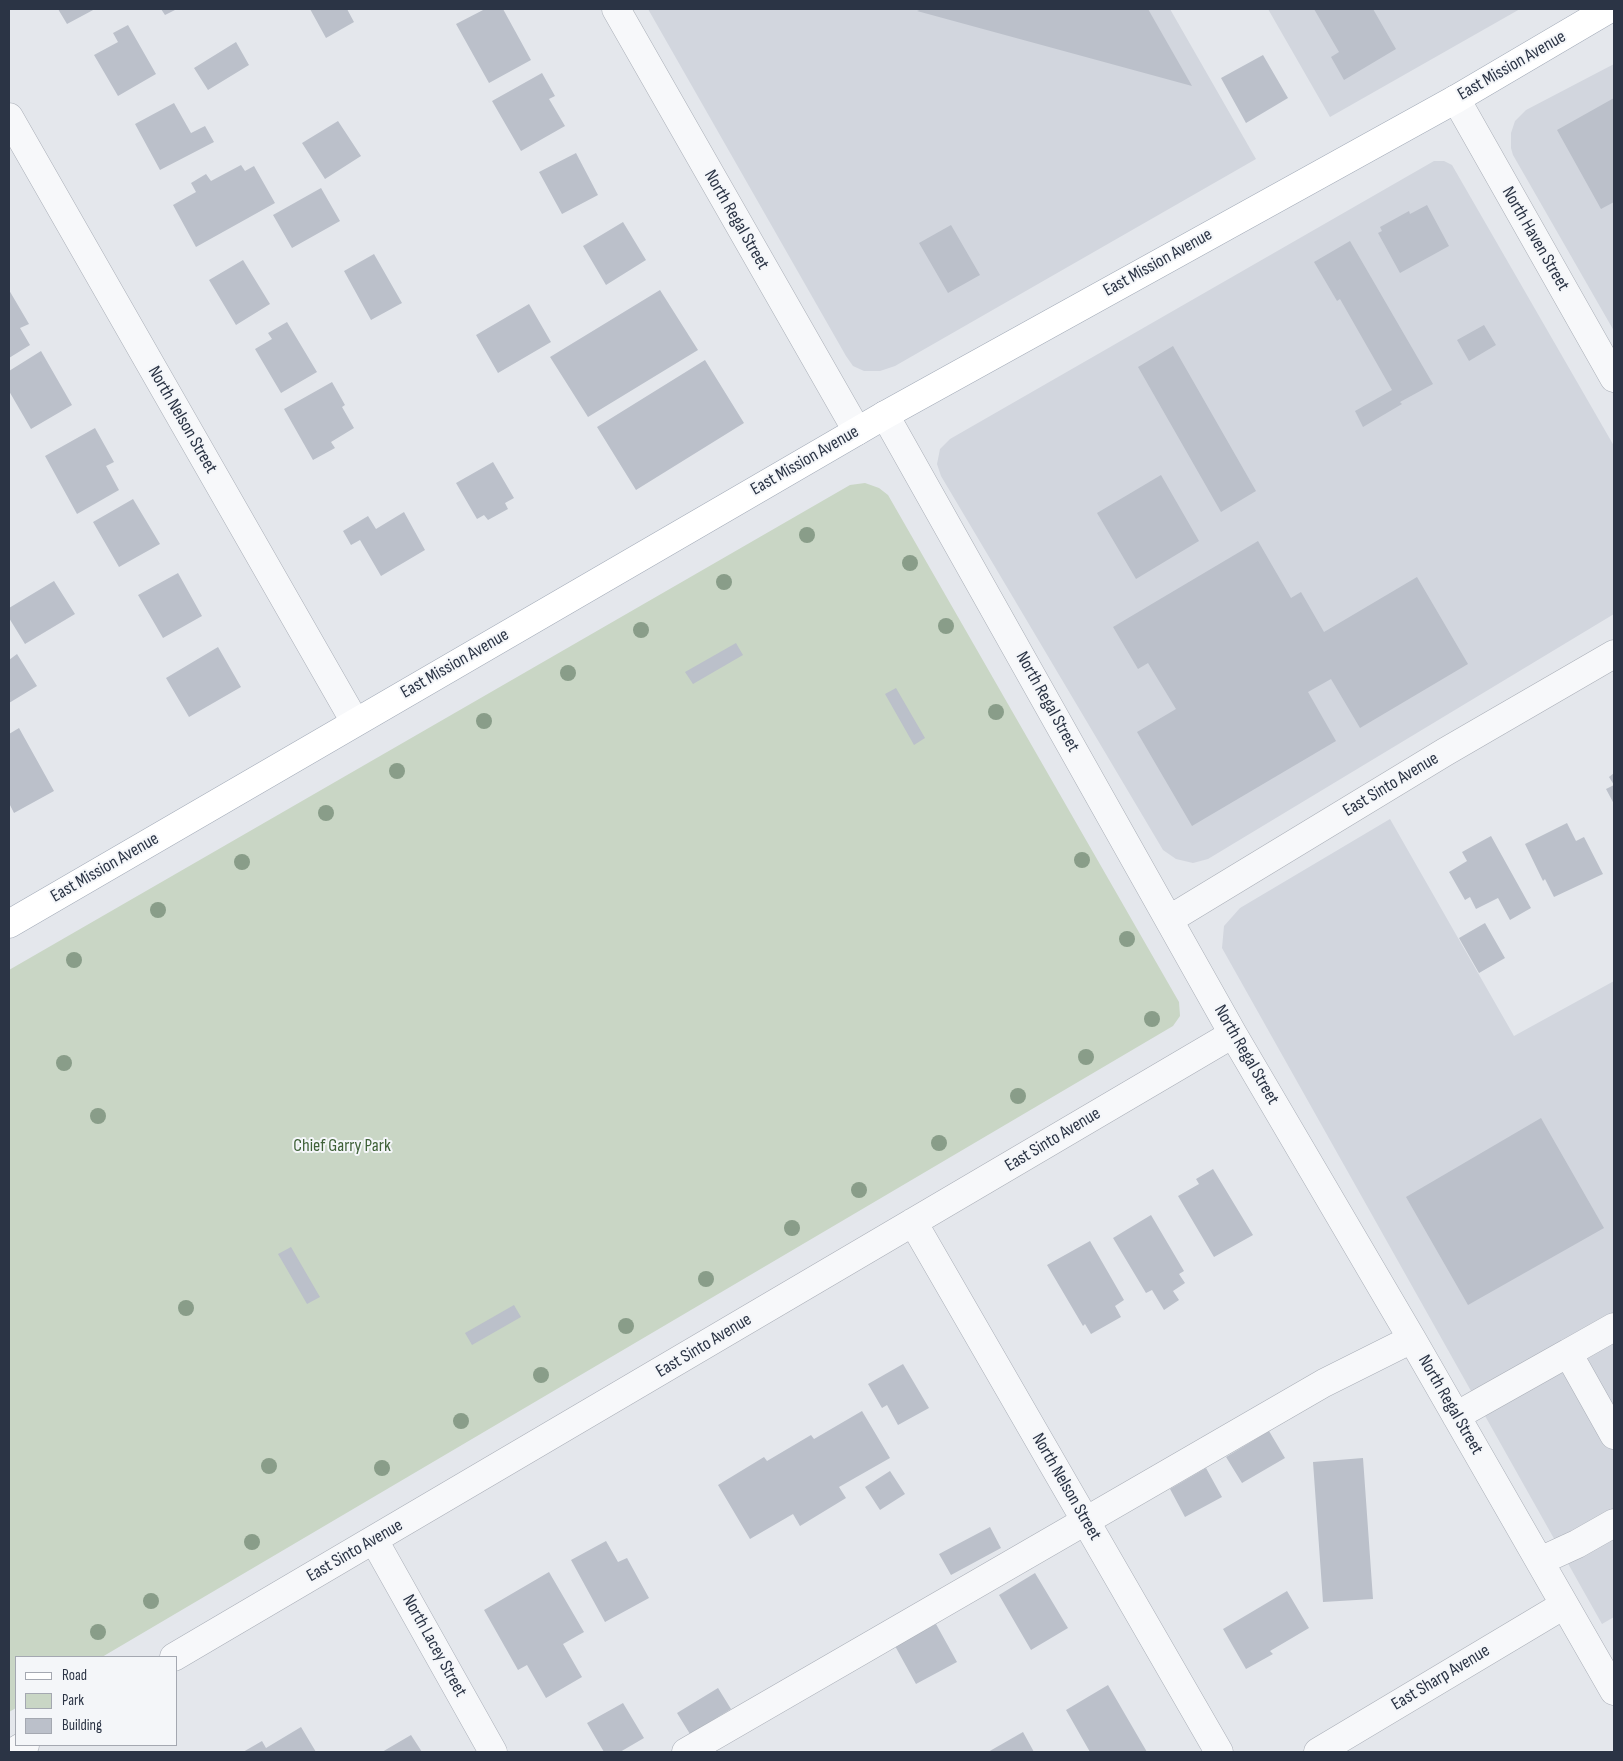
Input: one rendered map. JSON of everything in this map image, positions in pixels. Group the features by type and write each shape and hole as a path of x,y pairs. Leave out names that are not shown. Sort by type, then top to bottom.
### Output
{"main road":[{"name":"East Mission Avenue","path":"9,924 857,431 1456,99 1609,9"}],"street":[{"name":"North Regal Street","path":"616,9 857,431"},
{"name":"North Haven Street","path":"1456,99 1614,378"},
{"name":"North Nelson Street","path":"9,117 355,722"},
{"name":"North Regal Street","path":"885,415 1233,1034 1412,1339 1614,1691"},
{"name":"East Sinto Avenue","path":"1170,919 1445,752 1614,654"},
{"name":"East Sinto Avenue","path":"176,1656 1233,1034"},
{"name":"North Nelson Street","path":"913,1222 1219,1752"},
{"path":"1456,1416 1614,1327"},
{"path":"686,1752 1324,1383 1412,1339"},
{"path":"1568,1353 1614,1435"},
{"path":"1540,1561 1577,1544 1614,1523"},
{"name":"North Lacey Street","path":"374,1540 493,1752"},
{"name":"East Sharp Avenue","path":"1318,1752 1564,1605"},
{"path":"13,1752 24,1746"}],"shaded area":[{"path":"648,9 1170,9 1256,159 895,366 880,371 864,371 853,366 846,356"},
{"path":"1268,9 1520,9 1330,117"},
{"path":"1614,64 1614,331 1513,155 1511,133 1515,121 1526,110"},
{"path":"1434,161 1444,161 1452,165 1614,446 1614,614 1208,859 1193,863 1176,859 1163,850 941,476 937,464 940,449 950,439"},
{"path":"1390,819 1514,1036 1614,981 1614,1617 1602,1624 1222,948 1224,926 1240,908"}],"green space":[{"name":"Chief Garry Park","path":"865,483 879,488 888,495 1179,1002 1180,1016 1173,1026 104,1656 15,1656 15,1709 9,1712 9,970 850,485"}],"building":[{"path":"58,9 95,9 67,24"},
{"path":"161,9 177,9 165,15"},
{"path":"310,9 347,9 354,22 326,38"},
{"path":"485,9 503,9 531,60 489,83 456,24"},
{"path":"922,9 1148,9 1192,86 917,11"},
{"path":"1314,9 1373,9 1396,49 1344,80 1331,57 1339,52"},
{"path":"128,25 156,74 118,96 94,55 118,42 113,33"},
{"path":"236,42 249,65 208,90 194,68"},
{"path":"1263,55 1288,98 1246,123 1221,78"},
{"path":"542,73 555,96 549,99 565,126 521,151 492,101"},
{"path":"1614,98 1614,202 1601,209 1557,130"},
{"path":"174,103 191,133 205,126 214,142 160,170 135,124"},
{"path":"338,121 361,156 325,179 302,143"},
{"path":"576,153 598,195 562,214 539,172"},
{"path":"241,165 245,171 254,166 275,203 196,247 173,205 196,192 191,183 206,174 211,181"},
{"path":"321,188 340,221 292,248 273,215"},
{"path":"1427,205 1449,246 1400,273 1378,233 1382,231 1380,227 1409,211 1410,214"},
{"path":"623,222 646,260 606,285 583,246"},
{"path":"951,225 980,275 948,293 919,243"},
{"path":"1350,241 1433,384 1400,402 1402,404 1363,427 1355,411 1392,390 1340,299 1337,301 1314,262"},
{"path":"374,254 402,303 371,320 344,271"},
{"path":"243,260 270,304 236,325 209,280"},
{"path":"9,290 29,324 20,328 30,345 9,358"},
{"path":"660,290 698,350 588,417 550,357"},
{"path":"529,304 551,342 498,373 476,335"},
{"path":"287,322 317,372 281,393 255,349 272,339 268,333"},
{"path":"1484,325 1496,345 1469,361 1457,340"},
{"path":"1173,346 1256,491 1221,512 1138,367"},
{"path":"41,351 72,405 31,429 9,391 9,371"},
{"path":"705,360 744,423 636,490 597,427"},
{"path":"332,382 345,405 342,407 354,428 331,442 335,448 313,460 284,409"},
{"path":"95,428 114,462 106,466 119,490 77,514 45,456"},
{"path":"493,462 514,498 505,503 508,509 488,520 484,515 477,519 456,483"},
{"path":"1161,475 1199,541 1136,579 1097,513"},
{"path":"133,499 160,544 119,567 93,522"},
{"path":"404,512 425,550 381,576 360,540 351,545 343,531 368,516 376,529"},
{"path":"1258,541 1291,598 1301,592 1324,632 1417,577 1468,664 1360,728 1331,679 1308,692 1336,741 1192,826 1137,732 1176,709 1148,663 1138,669 1113,627"},
{"path":"178,573 202,616 163,638 138,595"},
{"path":"54,581 75,614 25,644 9,618 9,608"},
{"path":"736,643 743,655 693,684 685,672"},
{"path":"218,647 241,687 189,717 166,678"},
{"path":"17,654 37,686 9,703 9,660"},
{"path":"896,688 925,738 914,745 885,694"},
{"path":"19,728 54,791 14,813 9,803 9,734"},
{"path":"1614,773 1614,785 1609,777"},
{"path":"1614,785 1614,804 1606,789"},
{"path":"1567,823 1576,841 1584,837 1603,874 1554,897 1545,879 1543,881 1525,844"},
{"path":"1491,836 1531,908 1510,920 1498,898 1476,909 1470,897 1465,900 1449,872 1467,861 1462,852"},
{"path":"1485,923 1505,958 1479,973 1459,938"},
{"path":"1541,1118 1604,1228 1468,1305 1406,1197"},
{"path":"1213,1169 1253,1235 1214,1257 1178,1196 1199,1184 1196,1179"},
{"path":"1151,1215 1184,1271 1179,1274 1185,1283 1173,1291 1179,1300 1164,1310 1152,1290 1146,1293 1113,1238"},
{"path":"1090,1241 1124,1300 1115,1306 1121,1317 1091,1334 1085,1324 1083,1326 1047,1265"},
{"path":"291,1247 320,1297 307,1304 278,1254"},
{"path":"514,1305 521,1317 472,1345 465,1333"},
{"path":"903,1364 929,1408 898,1425 887,1405 882,1408 868,1384"},
{"path":"862,1411 890,1458 839,1487 846,1498 800,1526 793,1514 750,1539 718,1485 764,1457 767,1461 811,1435 814,1439"},
{"path":"1269,1431 1285,1458 1242,1483 1226,1457"},
{"path":"1363,1458 1373,1599 1323,1602 1313,1462"},
{"path":"1206,1468 1222,1497 1185,1517 1170,1489"},
{"path":"890,1471 905,1494 880,1510 865,1487"},
{"path":"990,1527 1001,1548 951,1575 939,1554"},
{"path":"606,1541 618,1562 627,1558 649,1598 605,1622 571,1560"},
{"path":"549,1572 584,1632 563,1644 582,1677 546,1698 527,1665 518,1670 484,1610"},
{"path":"1035,1573 1068,1628 1031,1650 999,1595"},
{"path":"1287,1591 1309,1628 1270,1651 1273,1654 1246,1669 1223,1629"},
{"path":"936,1624 957,1662 916,1684 895,1646"},
{"path":"1108,1685 1147,1752 1090,1752 1066,1710"},
{"path":"718,1688 731,1709 690,1734 677,1713"},
{"path":"623,1703 644,1738 620,1752 604,1752 587,1723"},
{"path":"301,1727 316,1752 243,1752 262,1741 266,1748"},
{"path":"1023,1732 1034,1752 988,1752"},
{"path":"411,1735 422,1752 382,1752"}]}
